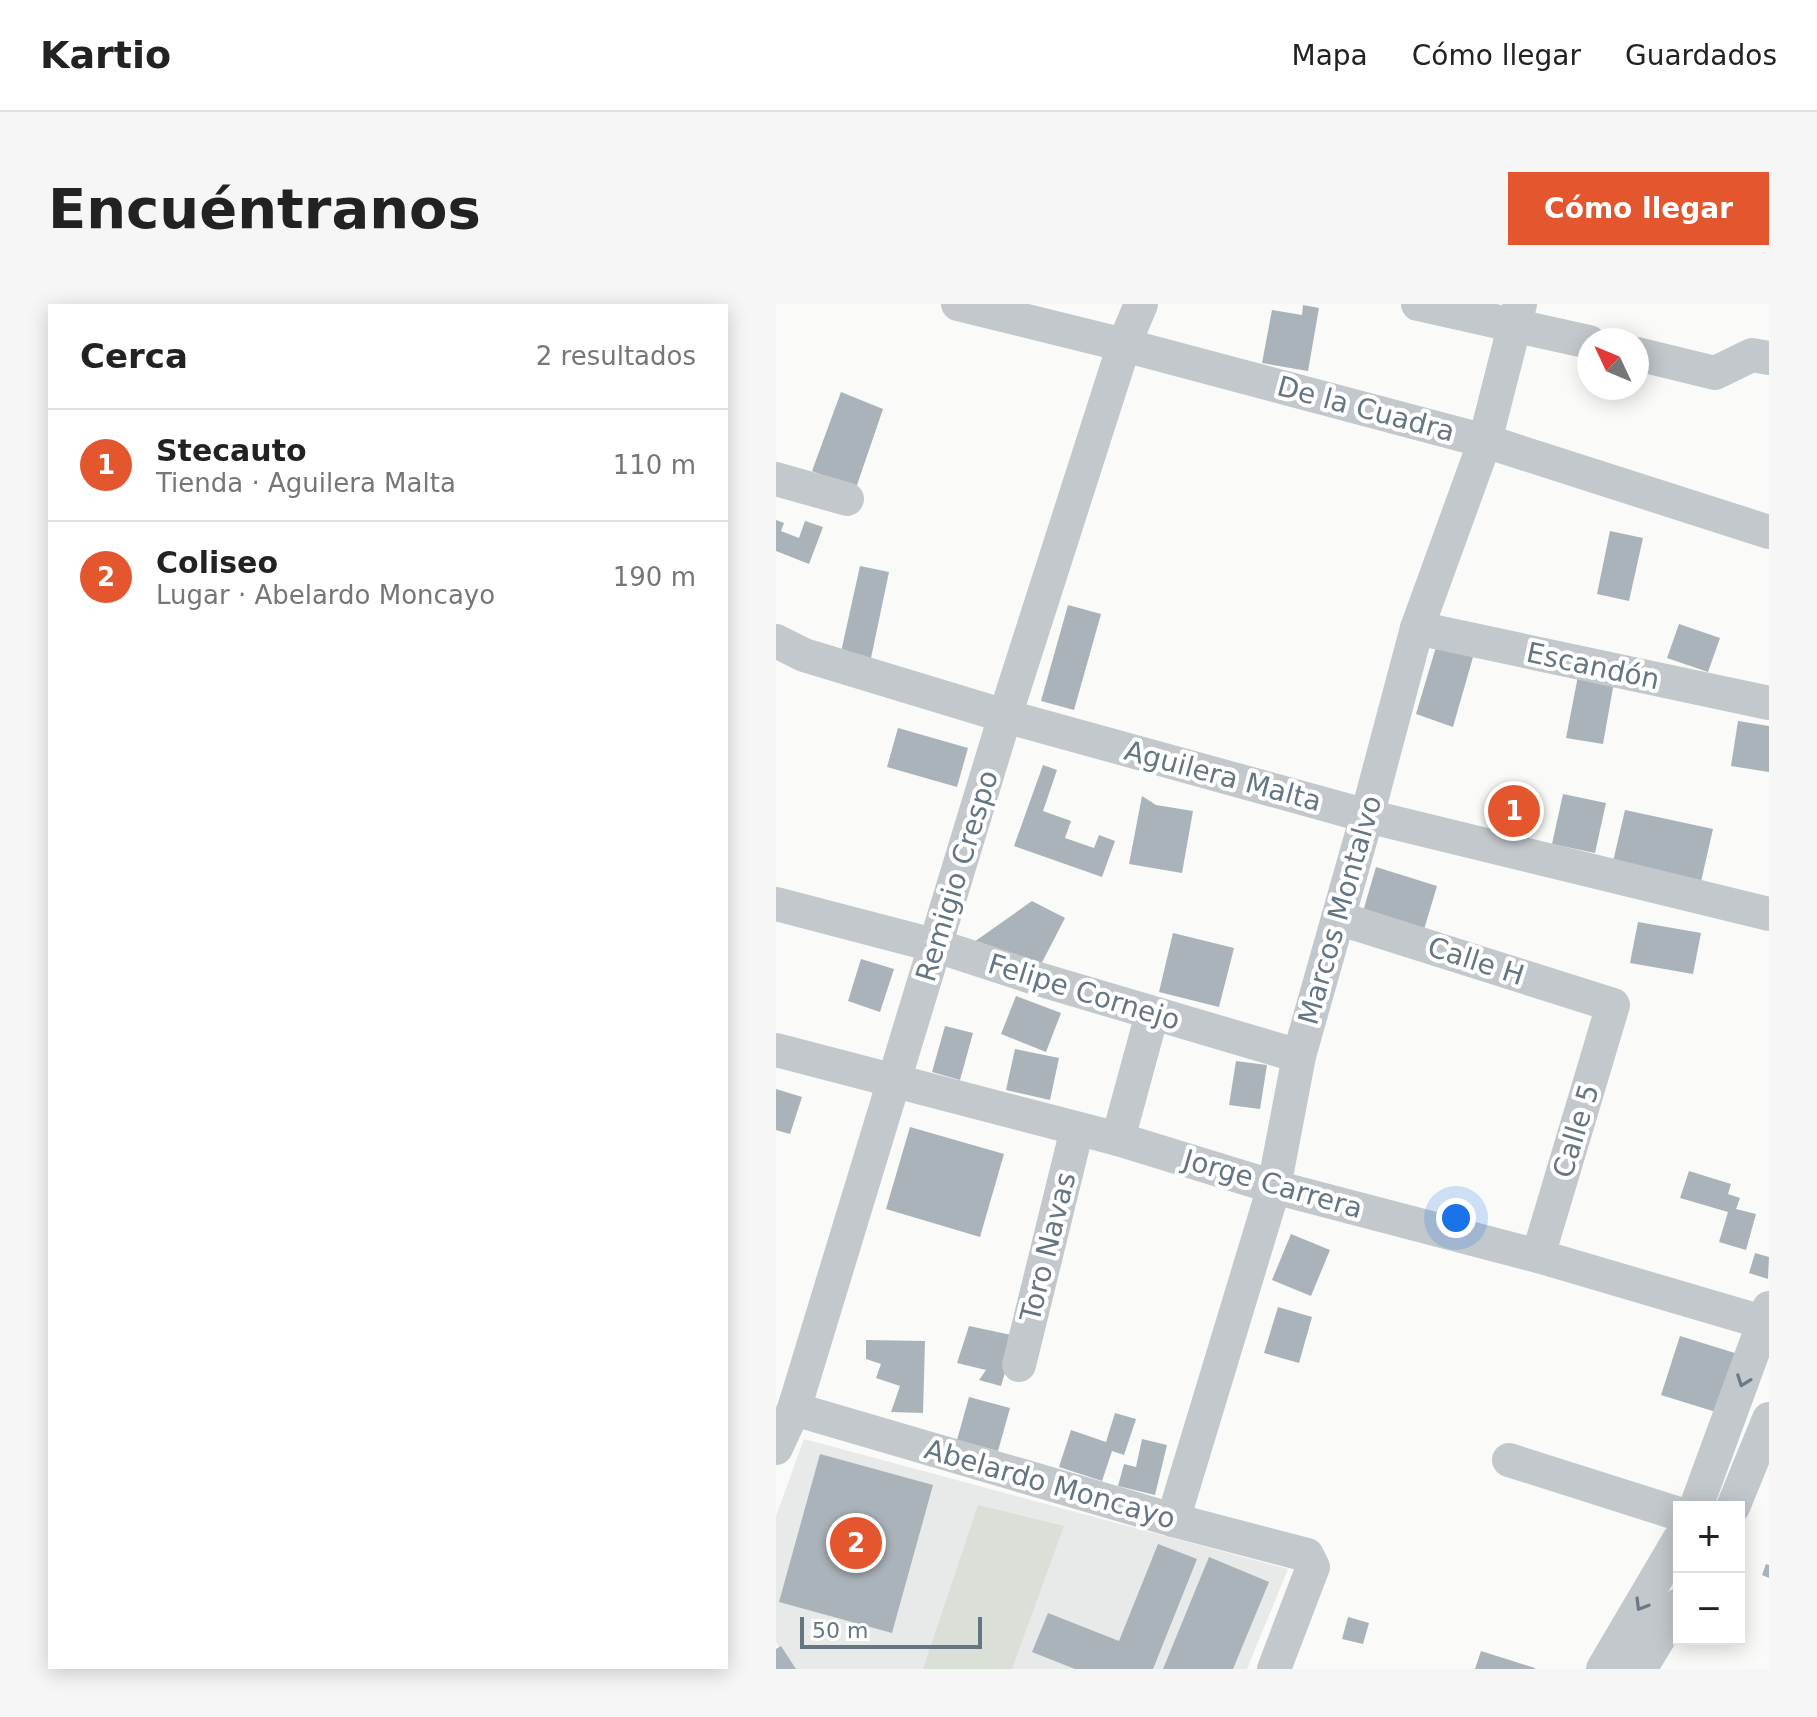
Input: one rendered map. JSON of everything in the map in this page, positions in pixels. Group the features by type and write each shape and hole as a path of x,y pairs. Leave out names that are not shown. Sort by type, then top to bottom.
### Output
{"street":[{"name":"De la Cuadra","path":"958,304 1485,441 1769,532"},
{"name":"Remigio Crespo","path":"776,1448 794,1409 1005,716 1124,345 1141,304"},
{"path":"1418,304 1517,314 1577,337"},
{"name":"Marcos Montalvo","path":"1173,1520 1274,1187 1299,1056 1417,628 1485,441 1517,314"},
{"path":"1649,357 1715,373 1752,355 1769,358"},
{"path":"776,479 847,499"},
{"name":"Escandón","path":"1417,628 1769,703"},
{"name":"Aguilera Malta","path":"776,641 804,655 1005,716 1367,816 1769,914"},
{"name":"Felipe Cornejo","path":"776,904 937,946 1152,1014 1299,1056"},
{"name":"Calle H","path":"1338,918 1613,1005"},
{"name":"Calle 5","path":"1538,1256 1613,1005"},
{"path":"1118,1139 1152,1014"},
{"name":"Jorge Carrera","path":"776,1050 1118,1139 1274,1187 1768,1318"},
{"name":"Toro Navas","path":"1019,1365 1077,1129"},
{"path":"1698,1501 1768,1318"},
{"name":"Abelardo Moncayo","path":"794,1409 1173,1520 1307,1555 1313,1567 1309,1582 1274,1669"},
{"path":"1735,1501 1769,1419"},
{"path":"1509,1460 1673,1512"},
{"path":"1603,1669 1673,1550"},
{"path":"1640,1669 1673,1615"}],"shaded area":[{"path":"804,1439 1288,1569 1247,1669 791,1669 776,1642 776,1516"},
{"path":"978,1505 1064,1526 1012,1669 923,1669"}],"building":[{"path":"1303,305 1319,308 1308,371 1262,363 1272,310 1302,315"},
{"path":"841,392 883,409 856,488 812,471"},
{"path":"776,520 784,523 781,531 799,538 805,521 823,527 809,564 776,551"},
{"path":"1610,531 1643,538 1629,601 1597,594"},
{"path":"860,566 889,572 871,658 839,661"},
{"path":"1068,605 1101,614 1074,710 1041,701"},
{"path":"1679,624 1720,638 1708,672 1667,658"},
{"path":"1436,647 1473,657 1453,727 1416,714"},
{"path":"1578,676 1614,682 1603,744 1566,738"},
{"path":"1738,721 1769,726 1769,772 1731,766"},
{"path":"898,728 968,748 957,787 887,767"},
{"path":"1043,765 1057,770 1043,811 1071,821 1065,838 1094,848 1099,835 1115,841 1102,877 1014,846"},
{"path":"1563,794 1606,803 1595,853 1552,844"},
{"path":"1142,796 1156,805 1193,811 1182,873 1129,864"},
{"path":"1625,810 1713,829 1700,886 1612,866"},
{"path":"1376,867 1437,886 1423,933 1362,915"},
{"path":"1032,901 1065,918 1036,974 974,942"},
{"path":"1638,922 1701,933 1693,974 1630,963"},
{"path":"1173,933 1234,948 1219,1007 1159,992"},
{"path":"861,959 894,969 880,1012 848,1001"},
{"path":"1016,996 1061,1013 1046,1052 1001,1034"},
{"path":"945,1026 973,1033 960,1080 932,1072"},
{"path":"1015,1049 1059,1058 1050,1100 1006,1090"},
{"path":"1236,1061 1267,1065 1260,1109 1229,1105"},
{"path":"776,1089 802,1097 790,1134 776,1130"},
{"path":"910,1127 1004,1154 980,1237 886,1209"},
{"path":"1689,1171 1731,1184 1728,1194 1740,1198 1736,1209 1756,1214 1746,1250 1719,1242 1728,1212 1680,1198"},
{"path":"1291,1234 1330,1250 1311,1296 1272,1280"},
{"path":"1755,1253 1769,1257 1768,1279 1749,1273"},
{"path":"1278,1307 1312,1317 1299,1363 1264,1353"},
{"path":"969,1326 1016,1336 1001,1386 979,1380 986,1370 957,1363"},
{"path":"1680,1336 1738,1354 1719,1413 1661,1395"},
{"path":"866,1340 925,1341 923,1413 891,1412 900,1386 876,1378 881,1364 866,1359"},
{"path":"969,1397 1010,1408 998,1451 957,1440"},
{"path":"1115,1413 1136,1419 1124,1455 1112,1451 1102,1481 1059,1467 1071,1430 1106,1442"},
{"path":"1142,1439 1167,1445 1155,1495 1118,1486 1124,1464 1136,1467"},
{"path":"820,1454 933,1485 892,1633 779,1602"},
{"path":"1158,1544 1197,1559 1153,1669 1075,1669 1032,1652 1048,1613 1119,1641"},
{"path":"1209,1557 1269,1582 1233,1669 1163,1669"},
{"path":"1766,1564 1769,1565 1769,1578 1762,1575"},
{"path":"1348,1617 1369,1623 1363,1644 1342,1639"},
{"path":"781,1646 796,1669 776,1669 776,1649"},
{"path":"1481,1651 1535,1668 1535,1669 1475,1669"}],"place":[{"name":"Stecauto","path":"1514,811"},
{"name":"Coliseo","path":"856,1543"}]}
